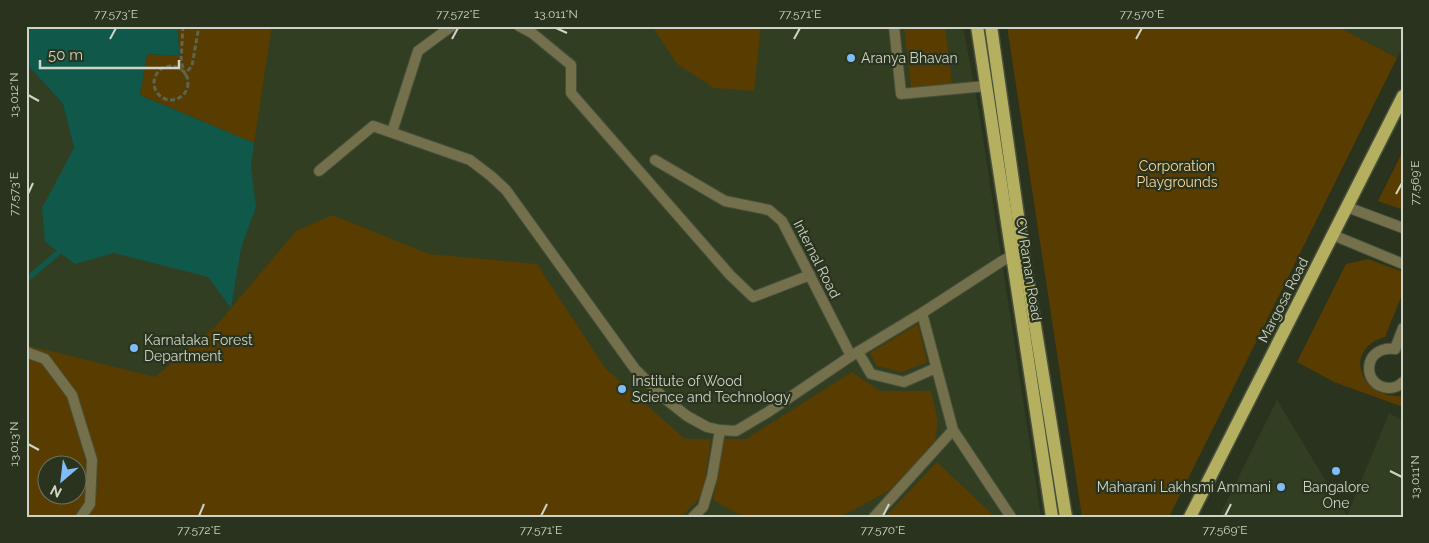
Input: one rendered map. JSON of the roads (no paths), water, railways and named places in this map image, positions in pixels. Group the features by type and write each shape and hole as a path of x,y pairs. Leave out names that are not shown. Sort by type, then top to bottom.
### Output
{"main road":[{"name":"CV Raman Road","path":"977,26 1052,517"},
{"name":"CV Raman Road","path":"991,26 1023,251 1066,517"},
{"name":"Margosa Road","path":"1190,517 1403,96"}],"lane":[{"path":"392,132 418,51 452,26"},
{"path":"519,26 532,32 571,64 571,93 730,275 753,297 810,275"},
{"path":"894,26 901,94 986,86"},
{"path":"319,170 373,126 470,160 506,190 635,369 663,397 687,416 720,430 736,431 768,412 855,354 1012,256"},
{"name":"Internal Road","path":"655,160 725,201 769,210 782,221 855,354 871,374 904,382 936,368"},
{"path":"1347,207 1403,228"},
{"path":"1333,235 1403,264"},
{"path":"922,313 953,430 1011,517"},
{"path":"1403,328 1395,349 1388,348 1374,354 1369,368 1370,376 1379,386 1393,388 1403,382"},
{"path":"26,352 45,359 72,395 92,460 90,504 81,517"},
{"path":"693,517 703,507 712,477 720,430"},
{"path":"874,517 953,430"}],"water":[{"path":"26,26 178,26 179,56 147,54 140,95 254,143 251,167 256,207 241,248 231,308 208,277 114,253 75,264 45,242 42,208 74,148 63,104 26,63"}],"waterway":[{"path":"26,280 65,247"}],"place":[{"name":"Aranya Bhavan","path":"851,58"},
{"name":"Karnataka Forest Department","path":"134,348"},
{"name":"Institute of Wood Science and Technology","path":"622,389"},
{"name":"Bangalore One","path":"1336,471"},
{"name":"Maharani Lakhsmi Ammani","path":"1281,487"}],"park label":[{"name":"Corporation Playgrounds","path":"1177,174"}]}
